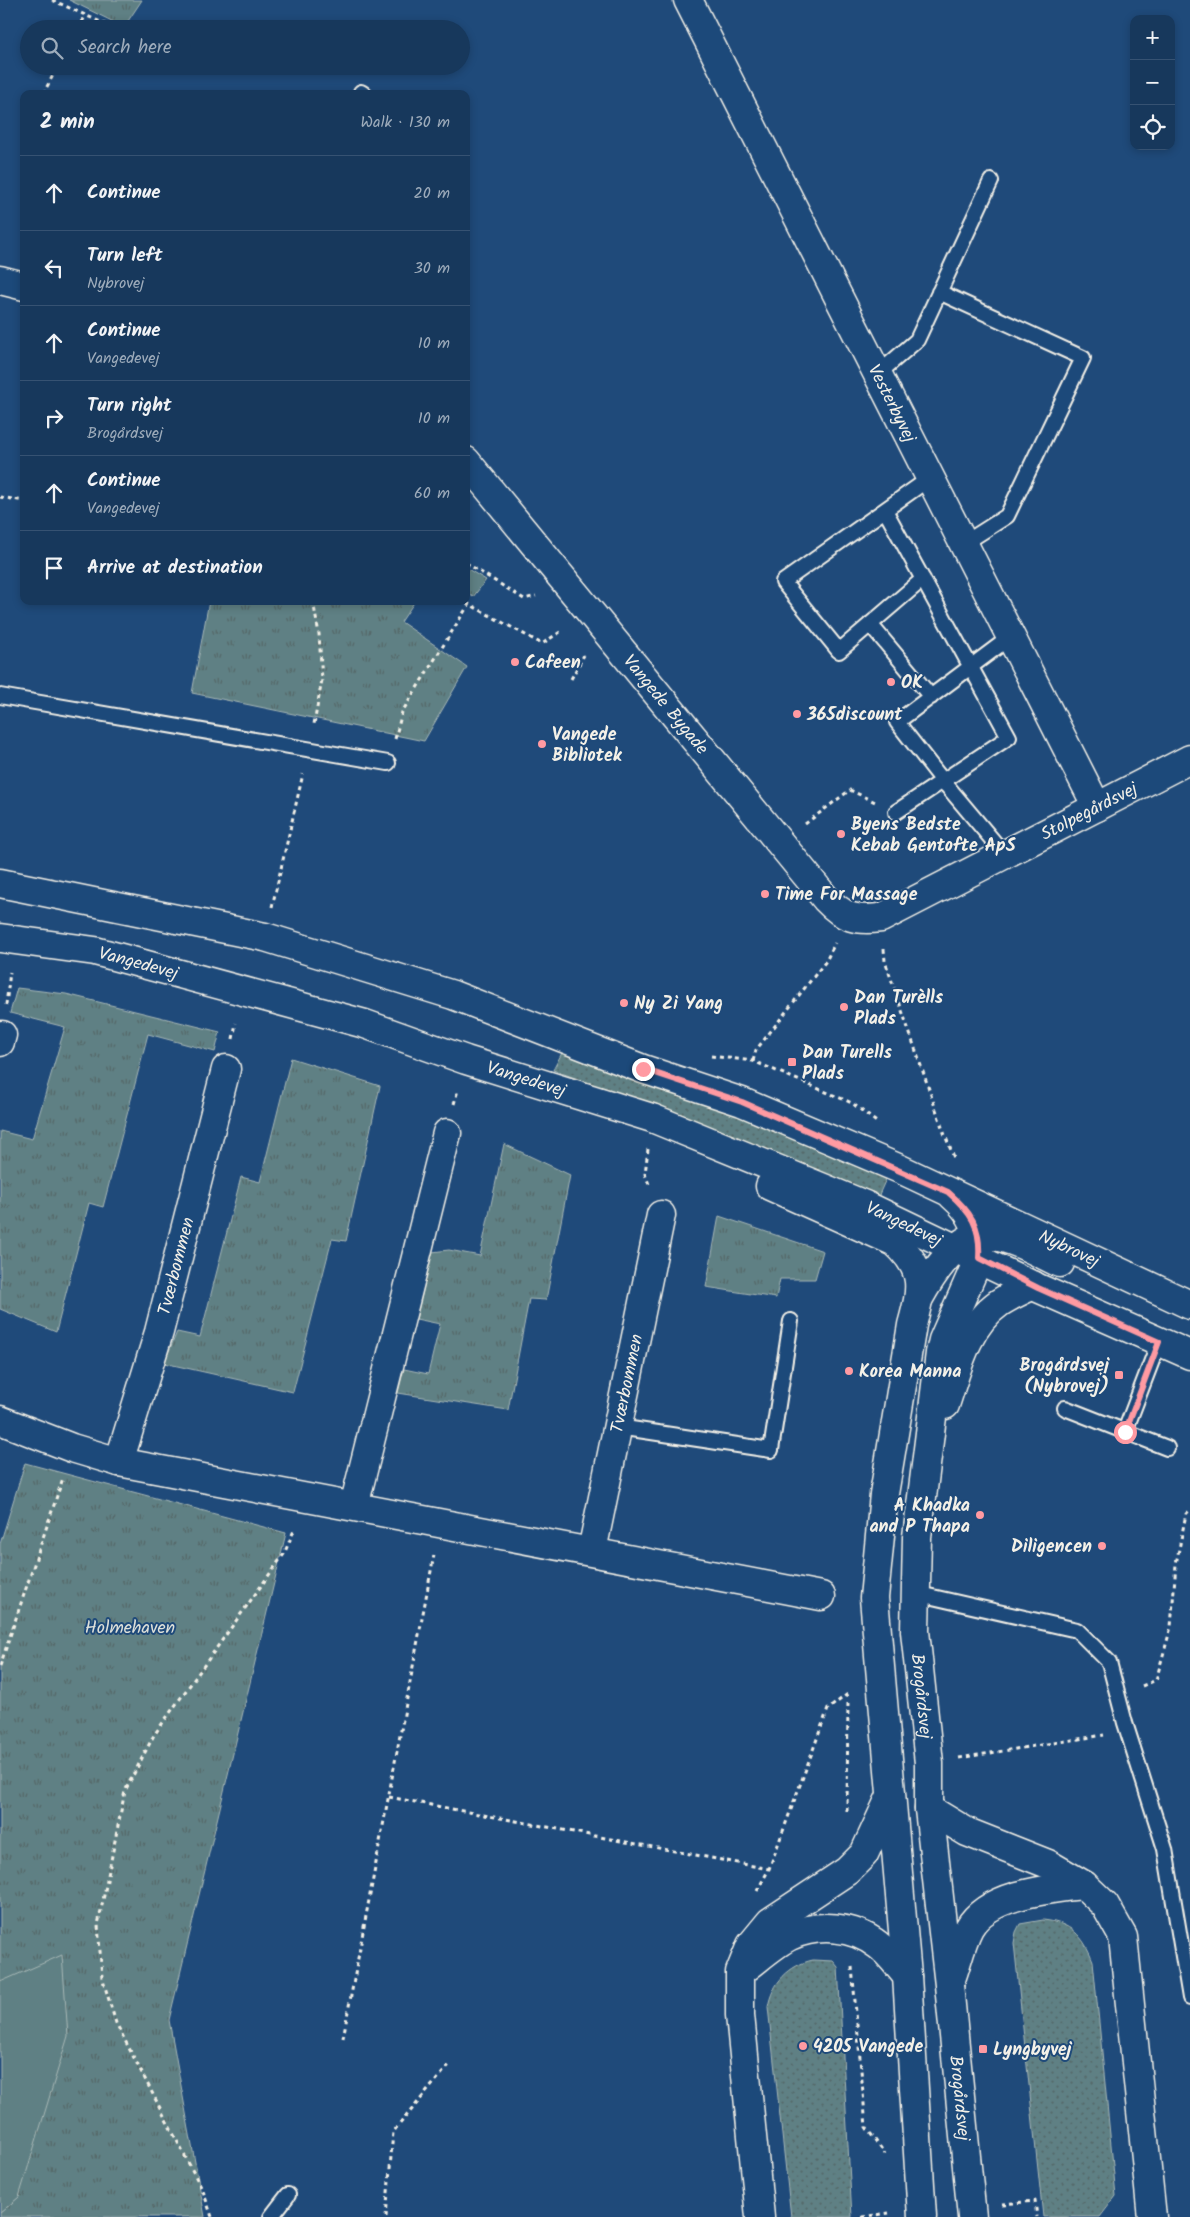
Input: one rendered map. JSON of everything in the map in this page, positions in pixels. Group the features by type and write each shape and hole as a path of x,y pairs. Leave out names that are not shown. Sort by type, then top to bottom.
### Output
{"street":[{"name":"Vesterbyvej","path":"688,0 878,374 1009,638 1097,807"},
{"path":"0,280 20,285"},
{"name":"Vangede Bygade","path":"470,466 826,899 836,909 861,920 881,918"},
{"name":"Stolpegårdsvej","path":"881,918 1190,759"},
{"path":"0,883 265,937 453,995 643,1069 742,1102 948,1192 965,1207 974,1219 971,1247"},
{"name":"Vangedevej","path":"7,939 95,951 365,1024 466,1060 652,1118 971,1247 1033,1284"},
{"name":"Tværbommen","path":"119,1462 159,1332 226,1069"},
{"path":"652,1118 755,1179 895,1242 909,1255 917,1268 920,1280 919,1298 912,1325 884,1494 874,1598 907,1976 922,2217"},
{"path":"354,1506 447,1133"},
{"name":"Nybrovej","path":"948,1192 1183,1302"},
{"name":"Tværbommen","path":"592,1551 661,1215"},
{"path":"919,1298 931,1277 971,1247 992,1236 1010,1241 1116,1290 1183,1302"},
{"name":"Brogårdsvej","path":"971,1247 943,1340 917,1537 915,1631 929,1763 929,1809 972,2211"},
{"path":"927,1456 962,1351 978,1325 998,1304 1033,1284 1190,1355"},
{"path":"0,1420 72,1448 119,1462 821,1596"},
{"path":"760,2217 740,2015 740,1972 751,1945 770,1922 847,1871 864,1854 890,1796"},
{"path":"929,1809 967,1832 1048,1864 1084,1885 1105,1906 1123,1937 1152,2217"},
{"path":"949,1985 969,1928 986,1910 1035,1890 1084,1885"},
{"path":"740,1972 790,1936 822,1927 841,1928 865,1936 880,1945 907,1976"}],"lane":[{"path":"878,374 916,340 991,181"},
{"path":"939,292 1083,358 1007,516 963,544"},
{"path":"923,579 839,651 783,582 930,478"},
{"path":"886,510 1009,737 896,812"},
{"path":"870,624 931,696"},
{"path":"1005,854 943,781 897,722 1009,638"},
{"path":"0,696 388,763"},
{"path":"618,1427 770,1450 791,1320"},
{"path":"1125,1432 1159,1342"},
{"path":"1065,1408 1167,1448"},
{"path":"915,1593 1077,1630 1109,1662 1128,1731 1165,1849 1190,1998"},
{"path":"272,2217 288,2195"}],"path":[{"path":"52,0 97,20"},
{"path":"83,20 86,15"},
{"path":"45,90 53,75"},
{"path":"0,496 20,500"},
{"path":"470,565 524,599 542,595 565,580"},
{"path":"309,750 322,680 319,634 314,605"},
{"path":"394,743 402,712 468,605"},
{"path":"470,605 542,644 591,612"},
{"path":"265,937 303,774"},
{"path":"781,842 850,790 896,812"},
{"path":"753,1061 756,1050 826,961 848,915"},
{"path":"881,918 885,961 955,1160"},
{"path":"1,1038 7,939"},
{"path":"226,1069 243,991"},
{"path":"447,1133 466,1060"},
{"path":"652,1118 644,1174 661,1215"},
{"path":"0,1666 1,1658 72,1448"},
{"path":"212,2217 203,2191 116,2022 102,1976 98,1925 125,1791 154,1735 284,1554 307,1498"},
{"path":"1119,1697 1156,1680 1171,1627 1176,1564 1186,1514 1190,1510"},
{"path":"343,2038 440,1523"},
{"path":"756,1895 769,1869 828,1709 848,1693"},
{"path":"929,1763 1128,1731"},
{"path":"389,1797 769,1869"},
{"path":"386,2217 393,2132 449,2065"},
{"path":"972,2211 1035,2201 1037,2217"}],"green space":[{"path":"69,0 142,0 129,20 110,20"},
{"path":"470,570 486,580 473,597 470,595"},
{"path":"208,605 412,605 401,622 467,667 424,741 192,693"},
{"path":"17,988 66,994 220,1032 215,1052 148,1034 103,1207 89,1203 56,1332 0,1309 0,1131 32,1139 65,1027 10,1013"},
{"path":"563,1051 724,1110 886,1179 877,1199 717,1129 553,1070"},
{"path":"291,1058 380,1086 346,1241 332,1239 293,1392 164,1363 177,1332 200,1337 241,1177 260,1182"},
{"path":"504,1144 570,1175 546,1300 529,1299 508,1410 398,1393 404,1369 428,1374 440,1324 416,1319 432,1252 449,1250 480,1256"},
{"path":"719,1216 823,1251 815,1279 780,1279 776,1298 706,1287"},
{"name":"Holmehaven","path":"25,1463 286,1533 169,2020 205,2217 0,2217 0,2213 19,2197 0,1982 0,1544"},
{"path":"1043,1920 1061,1924 1075,1932 1085,1944 1093,1961 1116,2196 1100,2217 1043,2217 1014,1943 1020,1924"},
{"path":"62,1955 68,2036 19,2197 0,2213 0,1982"},
{"path":"813,1960 833,1961 838,1967 852,2217 791,2217 768,2007 773,1990 783,1976 796,1966"}],"place":[{"name":"Cafeen","path":"515,662"},
{"name":"OK","path":"891,682"},
{"name":"365discount","path":"797,714"},
{"name":"Vangede Bibliotek","path":"542,744"},
{"name":"Byens Bedste Kebab Gentofte ApS","path":"841,834"},
{"name":"Time For Massage","path":"765,894"},
{"name":"Ny Zi Yang","path":"624,1003"},
{"name":"Dan Turèlls Plads","path":"844,1007"},
{"name":"Dan Turells Plads","path":"792,1062"},
{"name":"Korea Manna","path":"849,1371"},
{"name":"Brogårdsvej (Nybrovej)","path":"1119,1375"},
{"name":"A Khadka and P Thapa","path":"980,1515"},
{"name":"Diligencen","path":"1102,1546"},
{"name":"4205 Vangede","path":"803,2046"},
{"name":"Lyngbyvej","path":"983,2049"}],"route":[{"path":"643,1069 742,1102 900,1169 948,1192 965,1207 974,1219 980,1247 979,1258 1038,1288 1159,1342 1125,1432"}]}
